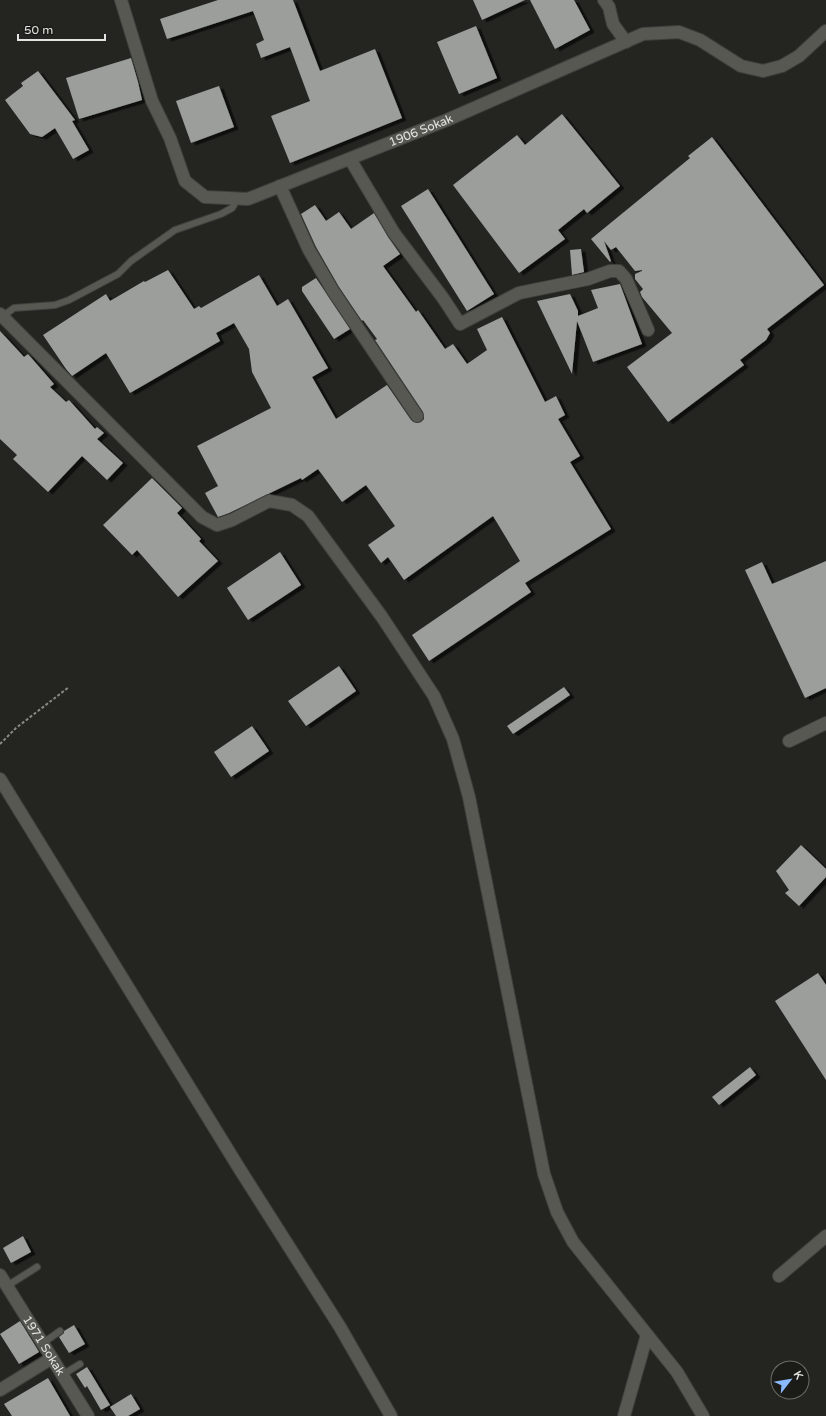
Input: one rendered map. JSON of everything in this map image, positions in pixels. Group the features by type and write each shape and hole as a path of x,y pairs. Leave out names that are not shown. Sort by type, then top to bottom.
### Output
{"street":[{"name":"1906 Sokak","path":"121,0 152,101 170,138 185,181 205,197 248,199 447,120 643,34 679,32 700,40 741,66 763,71 782,66 799,56 826,31"},
{"path":"604,0 609,7 613,24 626,42"},
{"path":"350,159 394,233 443,298 460,324 519,293 588,280 610,271 619,271 626,279 648,330"},
{"path":"280,186 309,250 333,291 417,416"},
{"path":"1,315 202,518 217,524 232,520 268,501 292,505 308,516 382,617 434,696 453,739 469,797 544,1174 557,1212 572,1242 677,1372 703,1416"},
{"path":"789,741 826,723"},
{"path":"0,779 239,1168 340,1327 391,1416"},
{"path":"779,1276 826,1236"},
{"name":"1971 Sokak","path":"0,1275 88,1416"},
{"path":"624,1416 647,1335"},
{"path":"0,1390 52,1358"}],"lane":[{"path":"1,315 14,308 55,305 69,300 118,274 131,261 175,230 221,214 232,208 234,205 234,198"},
{"path":"7,1286 37,1266"},
{"path":"43,1343 60,1331"},
{"path":"62,1374 80,1364"}],"path":[{"path":"0,744 16,728 69,687"}],"building":[{"path":"218,0 293,0 320,71 375,49 402,118 290,163 271,116 310,101 290,47 261,58 256,44 264,40 253,11 167,39 160,19"},
{"path":"473,0 525,0 482,20"},
{"path":"530,0 574,0 590,30 555,49"},
{"path":"476,26 497,78 459,94 437,42"},
{"path":"131,58 142,100 79,119 66,78"},
{"path":"38,71 75,120 72,121 89,150 73,159 55,128 42,137 30,134 5,100 23,86 21,83"},
{"path":"219,86 234,127 191,143 176,101"},
{"path":"562,114 620,186 587,213 584,209 558,230 565,239 519,273 453,185 517,135 525,145"},
{"path":"712,137 824,285 767,329 770,333 766,340 740,360 744,365 668,422 627,367 672,333 642,297 640,292 643,289 635,279 635,274 642,270 635,271 616,247 611,250 604,241 611,261 610,262 591,239 690,158 688,156"},
{"path":"428,189 494,294 467,311 401,206"},
{"path":"315,205 326,221 339,212 351,229 374,213 400,254 383,266 416,312 418,310 445,349 453,344 467,364 487,350 477,329 502,317 545,402 556,396 565,415 558,419 580,456 570,462 611,529 525,583 531,592 429,661 412,635 520,561 493,516 404,580 388,557 381,563 368,545 395,526 366,485 342,502 318,469 302,480 301,478 218,517 205,493 218,486 197,446 271,408 252,372 249,349 234,323 216,333 220,341 130,393 106,353 72,376 43,335 106,294 110,301 144,281 145,282 168,270 194,309 199,306 201,308 259,275 277,306 288,299 328,368 312,377 336,419 387,385 411,420 417,423 421,422 424,419 423,412 375,340 377,339 363,320 362,321 339,287 316,247 301,214"},
{"path":"581,249 584,272 572,275 570,250"},
{"path":"316,278 350,329 334,339 302,291 302,287"},
{"path":"620,284 642,344 593,362 577,321 572,374 537,301 570,294 578,311 578,316 598,308 591,290"},
{"path":"0,331 24,357 28,354 54,384 50,387 66,402 69,400 95,429 97,427 104,433 97,439 123,463 107,480 82,456 48,492 13,459 17,455 0,439"},
{"path":"152,478 182,508 177,513 201,539 199,541 218,561 178,597 137,550 132,555 103,525"},
{"path":"280,552 301,585 248,620 227,588"},
{"path":"826,561 826,688 805,698 745,570 762,562 772,584"},
{"path":"339,666 356,691 306,726 288,701"},
{"path":"564,687 570,695 513,734 507,726"},
{"path":"252,726 269,751 231,777 214,752"},
{"path":"801,845 826,869 826,877 799,906 785,893 789,890 776,871"},
{"path":"818,973 826,985 826,1080 775,1001"},
{"path":"750,1067 756,1075 719,1105 712,1097"},
{"path":"23,1236 31,1252 11,1263 3,1248"},
{"path":"20,1321 39,1352 19,1364 0,1334"},
{"path":"74,1325 85,1344 69,1353 59,1337 64,1333 64,1331"},
{"path":"87,1367 110,1405 101,1410 87,1386 85,1388 76,1374"},
{"path":"48,1378 70,1416 12,1416 4,1404"},
{"path":"131,1394 140,1409 128,1416 116,1416 110,1407"}]}
